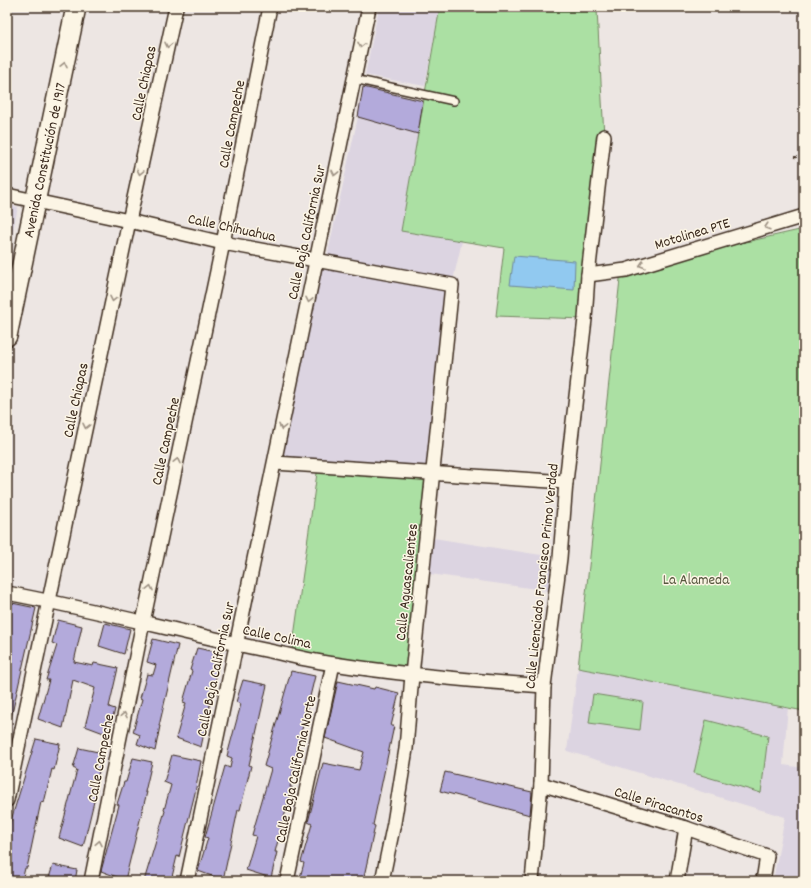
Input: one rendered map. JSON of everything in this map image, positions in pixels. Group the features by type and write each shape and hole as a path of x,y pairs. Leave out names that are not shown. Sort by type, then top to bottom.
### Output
{"street":[{"name":"Avenida Constitución de 1917","path":"7,276 62,7"},
{"name":"Avenida Constitución de 1917","path":"7,336 22,198 76,7"},
{"name":"Calle Chiapas","path":"7,800 129,221 176,7"},
{"name":"Calle Campeche","path":"91,881 143,622 223,244 270,7"},
{"name":"Calle Baja California Sur","path":"187,881 369,7"},
{"name":"Calle Licenciado Francisco Primo Verdad","path":"532,881 541,784 544,686 560,558 566,482 604,136"},
{"name":"Calle Chihuahua","path":"22,198 129,221 223,244 452,285"},
{"name":"Motolinea PTE","path":"588,275 626,270 804,216"},
{"name":"Calle Aguascalientes","path":"382,881 394,823 406,749 412,675 434,474 452,285"},
{"path":"275,463 566,482"},
{"name":"Calle Colima","path":"7,593 333,664 412,675 544,686"},
{"name":"Calle Baja California Norte","path":"287,881 333,664"},
{"name":"Calle Piracantos","path":"541,784 686,828 767,856 763,881"},
{"path":"677,881 686,828"}],"lane":[{"path":"354,79 454,101"}],"path":[{"path":"794,157 804,158"}],"shaded area":[{"path":"379,7 440,7 425,86 365,75"},
{"path":"358,117 418,134 401,231 462,241 452,285 434,474 275,463 317,260 326,261"},
{"path":"7,205 18,207 7,258"},
{"path":"427,537 560,558 550,591 423,573"},
{"path":"578,668 788,707 783,765 804,768 804,881 773,881 785,817 567,751"}],"green space":[{"path":"440,7 583,7 597,10 604,136 585,319 496,316 504,248 401,231"},
{"name":"La Alameda","path":"804,229 804,711 578,668 621,270"},
{"path":"318,466 434,474 412,675 292,651"},
{"path":"593,694 643,702 640,730 589,723"},
{"path":"706,720 768,736 761,793 694,773"}],"water":[{"path":"514,256 575,261 574,290 510,285"}],"building":[{"path":"363,87 423,101 418,134 358,117"},
{"path":"12,603 36,608 11,718 7,718 7,620"},
{"path":"58,620 82,626 74,662 93,666 94,663 118,668 109,707 115,709 109,735 85,726 95,688 73,680 63,728 38,719 49,680 46,680 57,645 52,643"},
{"path":"105,623 130,629 124,654 99,646"},
{"path":"153,639 178,645 159,726 155,751 137,744 140,735 133,732 147,674 153,675 156,665 147,662"},
{"path":"197,648 221,653 201,747 176,738 186,703 183,702 192,671 190,670"},
{"path":"291,671 315,676 297,750 290,787 292,787 275,852 277,852 271,878 246,870 256,836 252,835 271,769 264,766"},
{"path":"243,680 267,685 249,765 251,766 240,810 238,810 223,880 198,871 208,838 205,837 225,766 230,768 232,758 227,756 241,704 236,702"},
{"path":"338,681 374,689 375,687 399,693 391,726 394,726 373,825 375,826 363,881 299,881 304,863 301,862 312,824 308,822 323,763 359,770 364,752 325,738"},
{"path":"36,739 60,744 44,803 41,802 27,868 25,868 22,881 7,881 7,843 10,830 8,830"},
{"path":"79,748 103,753 95,789 97,789 83,847 59,838 77,770 73,768"},
{"path":"172,755 201,761 195,793 179,857 177,856 171,881 144,881 165,811 171,785 164,782"},
{"path":"133,758 152,762 145,792 147,792 125,880 101,871 119,805 117,804 124,782 126,782"},
{"path":"445,772 532,792 530,815 440,791"},
{"path":"53,865 77,870 75,881 48,881"}]}
